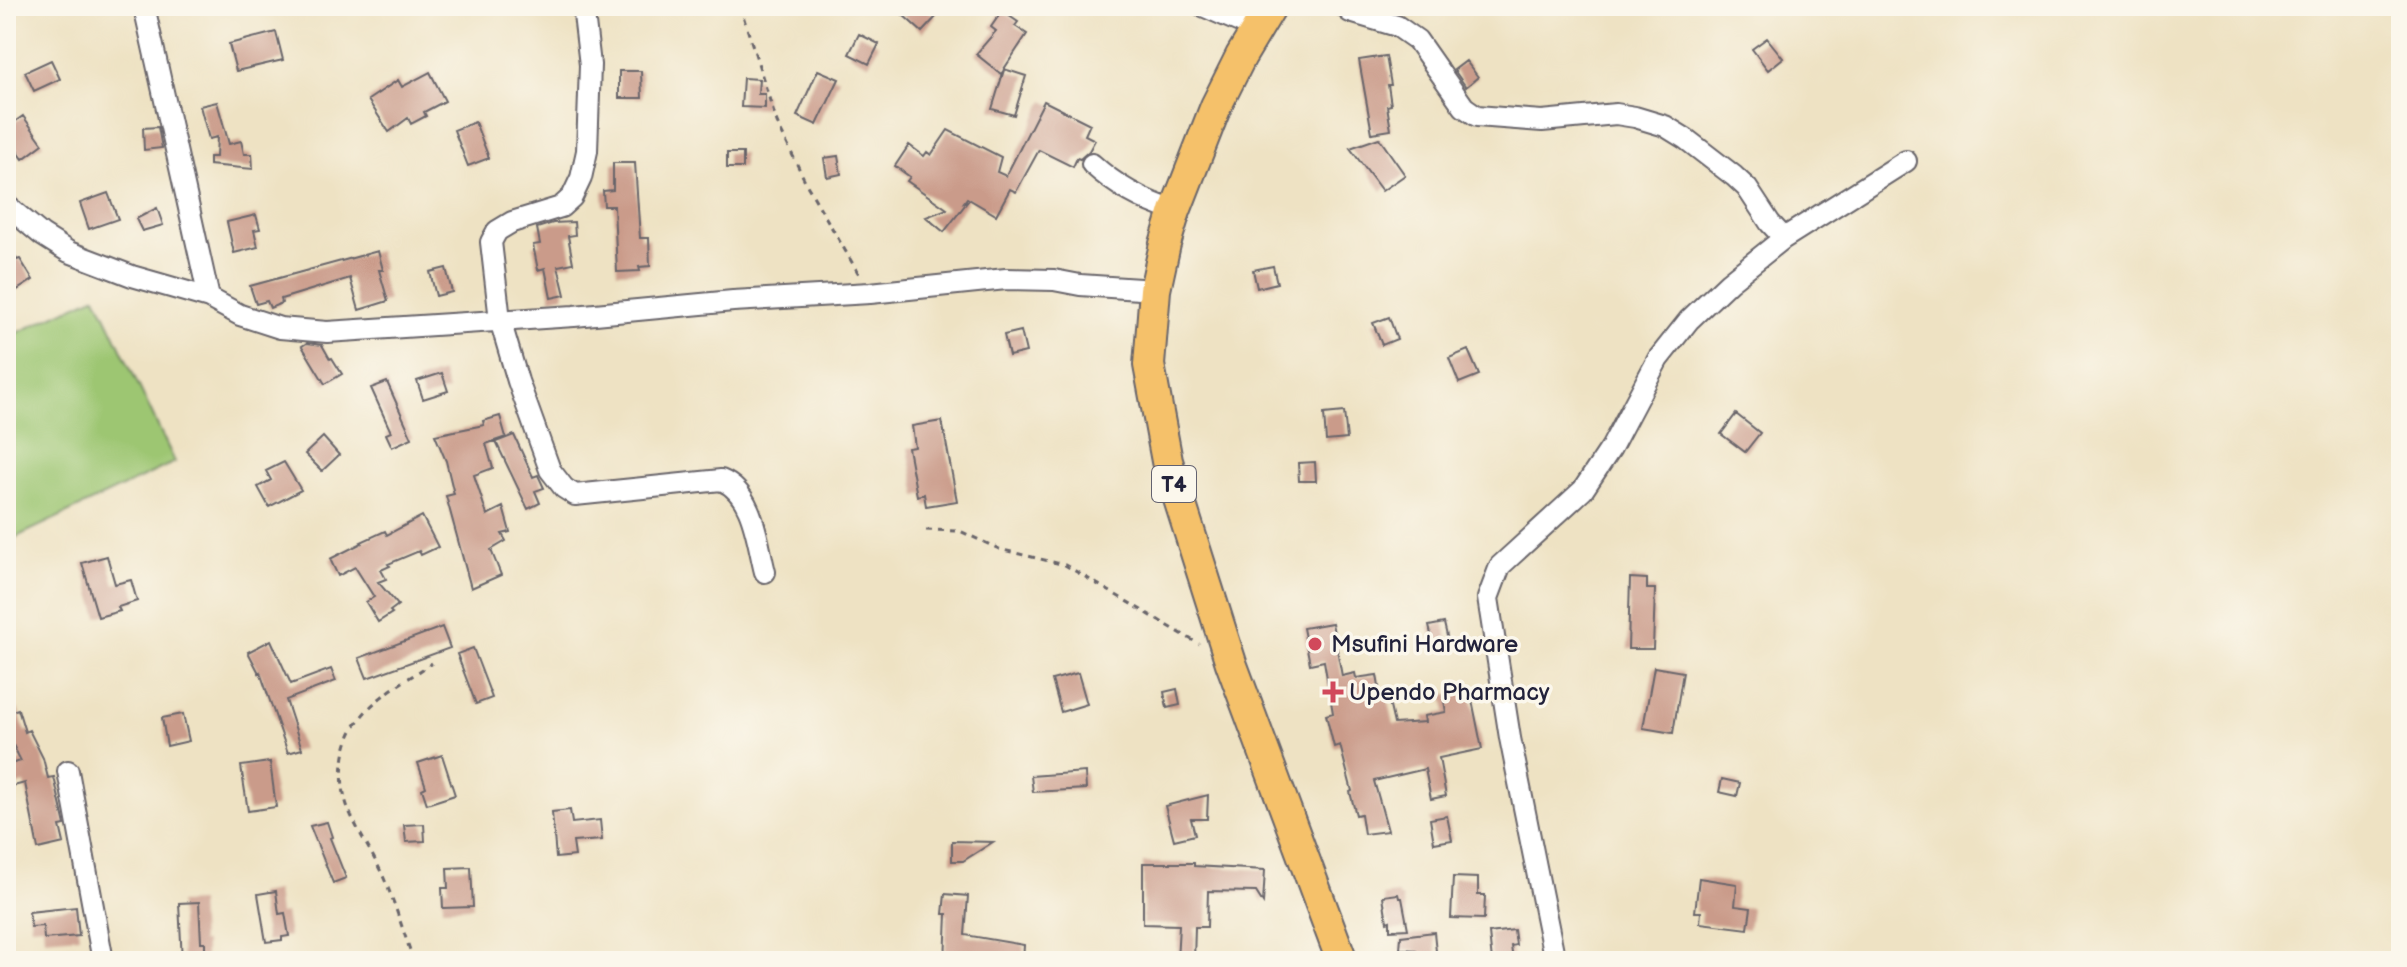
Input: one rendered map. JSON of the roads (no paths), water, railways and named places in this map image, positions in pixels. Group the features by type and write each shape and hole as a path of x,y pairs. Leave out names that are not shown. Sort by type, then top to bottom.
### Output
{"highway":[{"name":"T4","path":"1264,18 1216,106 1175,211 1155,290 1149,365 1167,461 1231,663 1342,961"}],"street":[{"path":"144,6 209,298"},
{"path":"583,6 590,65 587,151 581,178 572,197 561,207 512,222 497,231 491,242 500,320 518,381 550,470 564,488 575,495 721,480 732,484 745,501 765,572"},
{"path":"1203,6 1264,18"},
{"path":"1344,6 1350,12 1397,26 1417,40 1464,107 1477,116 1542,121 1616,114 1665,126 1747,188 1784,238"},
{"path":"1555,961 1510,738 1488,598 1500,566 1583,490 1611,448 1658,359 1689,320 1729,282 1784,238 1906,161"},
{"path":"1092,164 1133,195 1175,211"},
{"path":"6,205 42,235 69,252 132,276 209,298 240,315 280,328 327,332 870,293 1006,279 1054,280 1080,285 1155,290"},
{"path":"68,771 103,961"}],"place":[{"name":"Msufini Hardware","path":"1315,644"},
{"name":"Upendo Pharmacy","path":"1333,692"}]}
